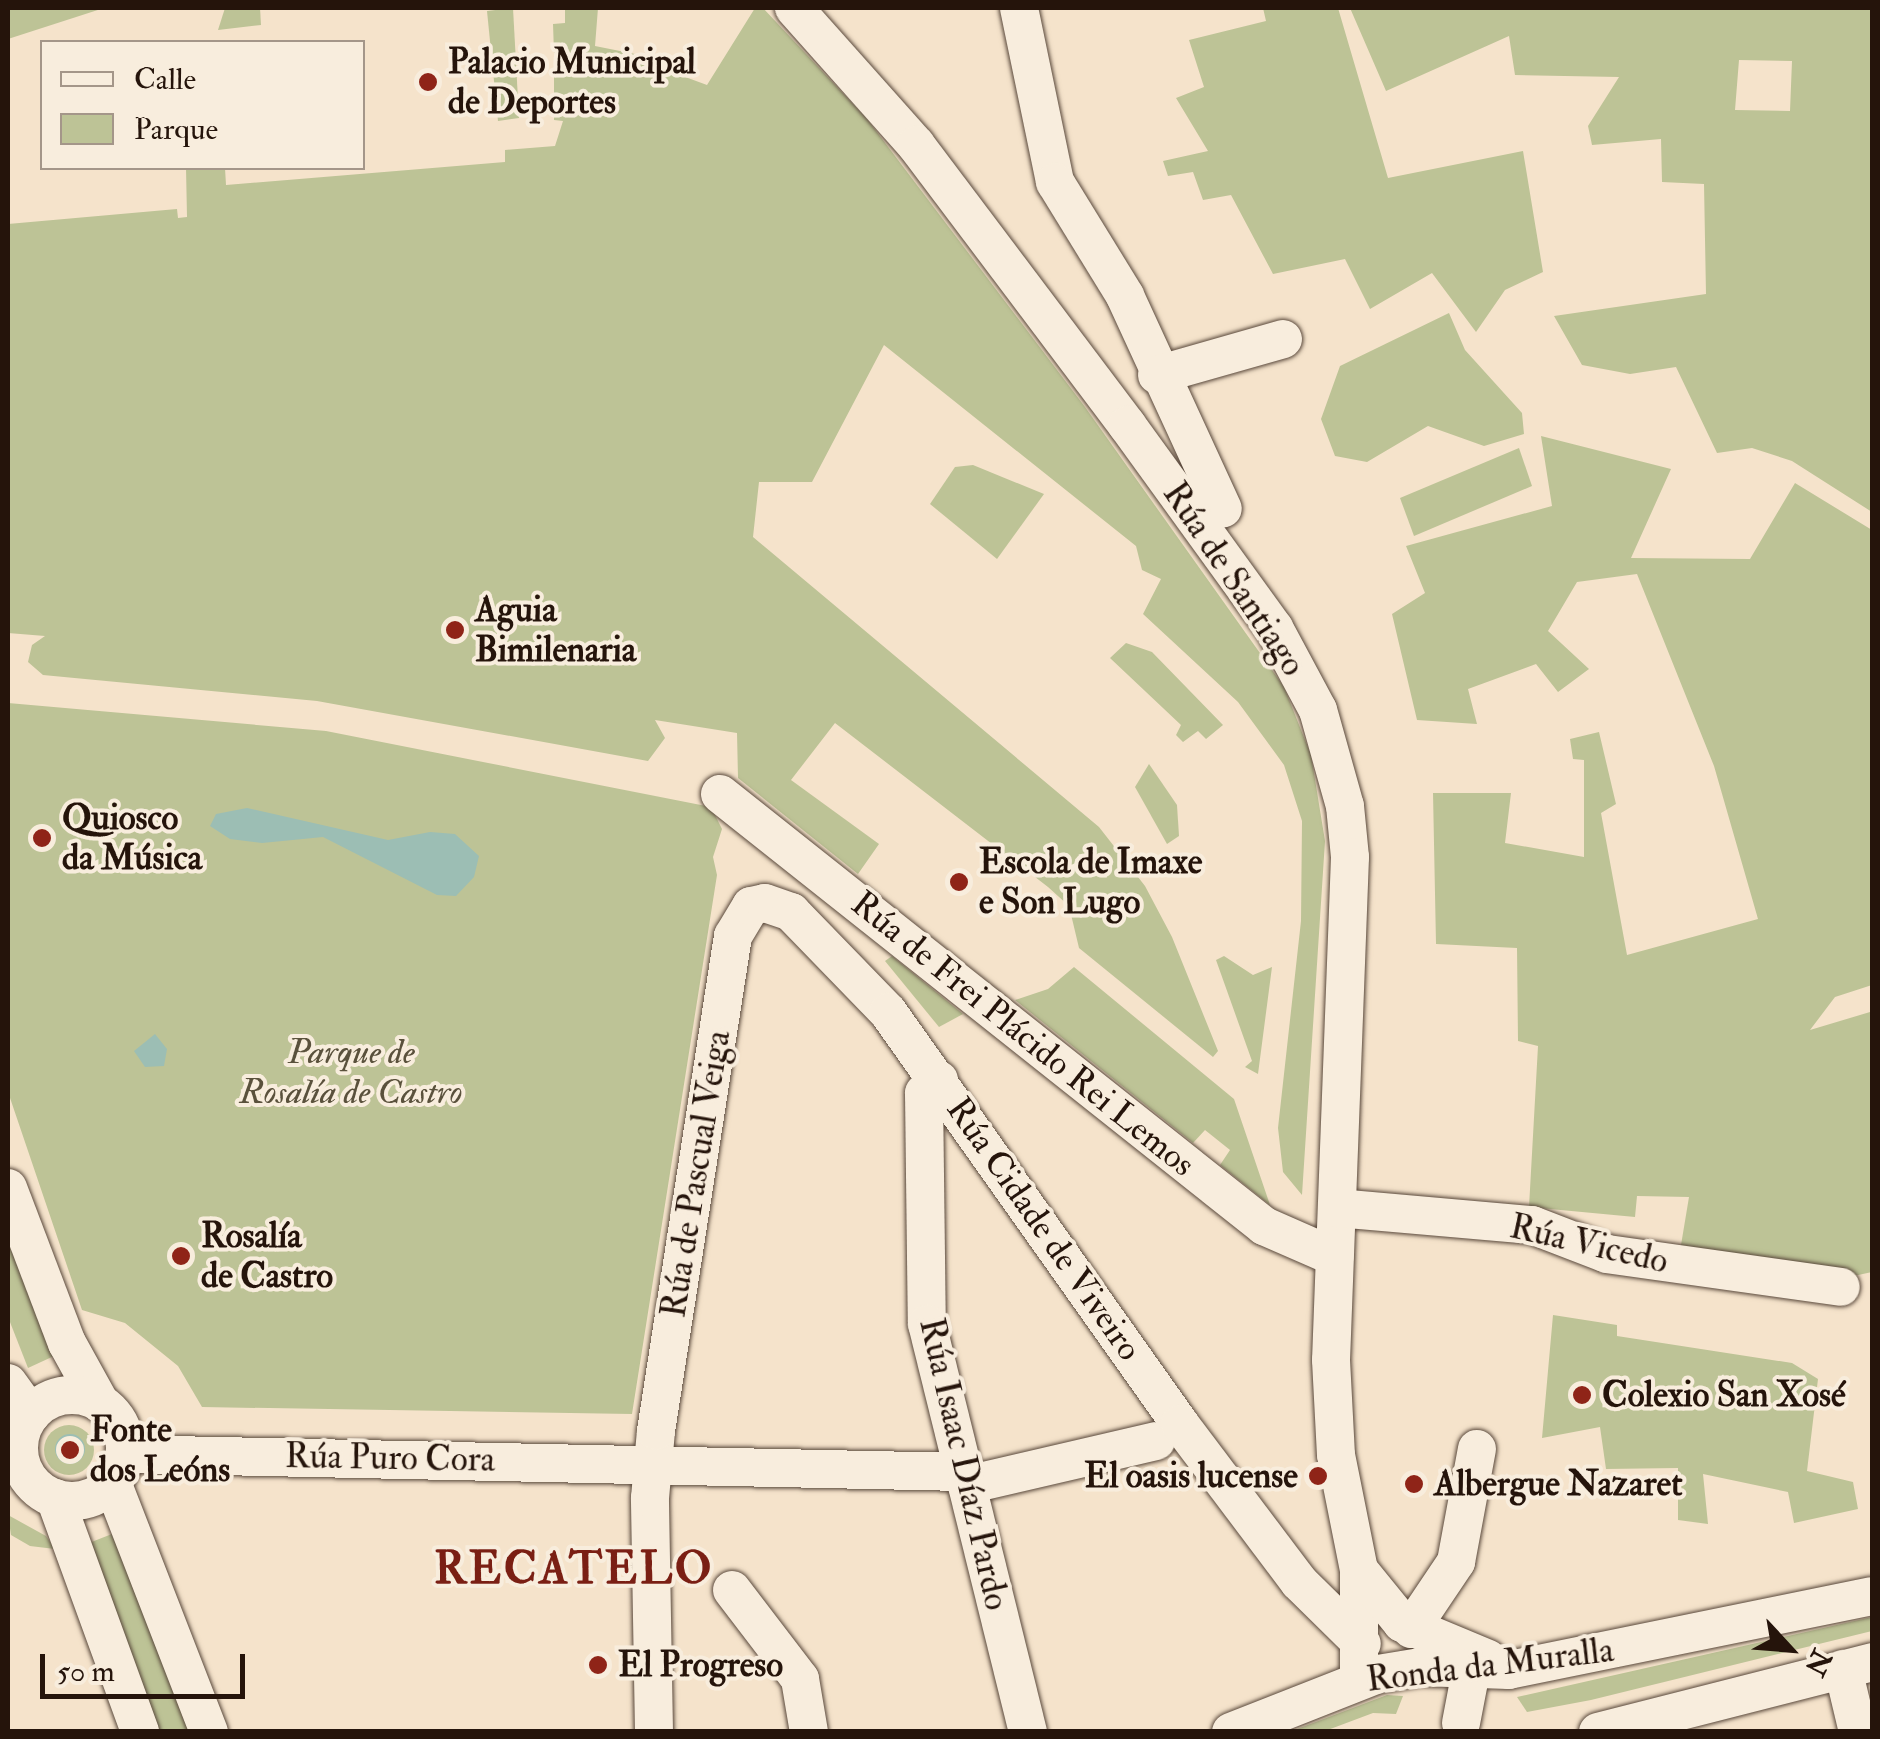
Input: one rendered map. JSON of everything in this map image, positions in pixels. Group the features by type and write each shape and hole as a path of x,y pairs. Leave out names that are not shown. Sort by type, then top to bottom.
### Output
{"street":[{"name":"Rúa de Santiago","path":"794,8 916,145 1127,425 1299,668 1334,758 1350,857 1332,1409 1359,1570 1360,1662"},
{"path":"1019,8 1054,182 1125,296 1154,354 1157,375 1223,509"},
{"path":"1157,375 1282,340"},
{"path":"1127,425 1148,402 1157,375"},
{"name":"Rúa de Frei Plácido Rei Lemos","path":"720,794 1264,1226 1335,1257"},
{"name":"Rúa Cidade de Viveiro","path":"765,903 791,912 888,1012 1180,1424 1360,1662"},
{"name":"Rúa de Pascual Veiga","path":"654,1732 654,1462 733,936 751,906 765,903"},
{"name":"Rúa Isaac Díaz Pardo","path":"939,1080 924,1093 927,1324 1028,1732"},
{"path":"8,1188 66,1343 99,1401 120,1425 119,1468 209,1732"},
{"name":"Rúa Vicedo","path":"1338,1208 1532,1225 1606,1254 1841,1287"},
{"path":"8,1383 24,1470 55,1498 140,1732"},
{"path":"19,1433 55,1397 99,1401"},
{"name":"Rúa Puro Cora","path":"119,1468 654,1462 965,1478 1156,1441"},
{"path":"1411,1629 1456,1562 1477,1449"},
{"path":"55,1498 92,1497 119,1468"},
{"name":"Rúa de Santiago","path":"1359,1570 1391,1615 1411,1629 1464,1653 1525,1666"},
{"path":"1299,1582 1322,1583 1359,1570"},
{"path":"732,1590 800,1680 809,1732"},
{"name":"Ronda da Muralla","path":"1230,1730 1360,1662 1470,1671 1525,1666 1872,1596"},
{"path":"1598,1732 1858,1666 1858,1732"},
{"path":"1461,1722 1470,1671"}],"green space":[{"path":"8,8 104,8 8,39"},
{"path":"225,8 260,8 261,25 218,30"},
{"path":"513,8 519,118 498,121 487,11"},
{"path":"565,8 598,8 595,46 670,61 669,71 707,85 755,8 763,8 867,119 1085,407 1284,687 1311,755 1325,841 1302,1195 1283,1172 1278,1128 1301,921 1302,821 1284,765 1238,702 1143,614 1161,579 1142,570 1136,546 884,345 812,482 759,482 753,537 1099,827 1145,886 1172,937 1218,1051 1213,1057 1079,948 1069,906 1048,887 835,723 791,780 879,844 858,874 738,778 737,733 655,720 665,738 648,761 317,701 43,675 28,662 32,645 45,636 8,633 8,224 177,209 178,218 187,217 186,170 225,170 226,185 505,162 505,150 555,146 563,121 554,120 554,62 570,62 570,53 554,53 553,24 565,23"},
{"path":"1263,8 1338,8 1388,178 1523,151 1543,272 1505,290 1476,332 1432,273 1370,309 1345,259 1273,274 1231,195 1203,200 1193,172 1168,176 1163,161 1208,151 1176,98 1204,87 1189,40 1266,21"},
{"path":"1350,8 1872,8 1872,512 1792,461 1752,448 1717,453 1676,367 1630,374 1582,365 1554,316 1706,294 1704,184 1662,182 1661,139 1592,145 1588,126 1619,77 1515,75 1509,36 1386,91","holes":["1739,60 1792,61 1790,111 1735,110"]},
{"path":"1449,313 1465,350 1522,413 1524,434 1484,446 1428,426 1367,462 1335,456 1321,419 1340,366"},
{"path":"1541,436 1671,469 1631,558 1750,559 1795,483 1872,530 1872,985 1835,997 1810,1030 1870,1012 1872,1019 1872,1272 1840,1279 1679,1257 1689,1197 1637,1196 1635,1217 1529,1207 1538,1046 1518,1041 1517,948 1436,944 1433,793 1511,793 1505,843 1584,857 1584,760 1573,759 1570,739 1599,732 1616,804 1601,813 1627,955 1758,919 1714,766 1637,574 1577,582 1548,631 1589,669 1558,692 1536,664 1468,689 1477,724 1417,720 1392,614 1425,593 1406,546 1552,506"},
{"path":"1519,448 1532,486 1414,536 1400,498"},
{"path":"973,465 1044,494 997,559 930,504 955,467"},
{"path":"1126,643 1152,652 1223,725 1206,739 1198,731 1183,742 1176,735 1181,725 1110,658"},
{"name":"Parque de Rosalía de Castro","path":"8,703 326,731 711,807 722,829 713,857 717,875 632,1414 202,1407 178,1366 125,1323 82,1310 8,1092"},
{"path":"1149,764 1177,805 1179,836 1167,844 1135,787"},
{"path":"892,956 963,1014 939,1027 885,961"},
{"path":"1224,956 1253,975 1272,967 1258,1074 1245,1067 1252,1061 1216,960"},
{"path":"1074,967 1234,1099 1270,1205 1220,1165 1230,1150 1205,1130 1193,1143 1015,1000 1048,989"},
{"path":"8,1238 54,1356 28,1368 8,1317"},
{"path":"1553,1315 1617,1325 1617,1336 1792,1363 1818,1379 1807,1471 1853,1482 1858,1509 1794,1523 1788,1492 1703,1474 1708,1524 1678,1520 1678,1468 1606,1469 1600,1427 1542,1438"},
{"path":"69,1425 87,1432 94,1450 87,1468 69,1475 51,1468 44,1450 51,1432"},
{"path":"8,1515 46,1536 55,1549 30,1546 11,1535"},
{"path":"117,1532 196,1731 158,1731 89,1543"},
{"path":"1872,1617 1872,1631 1591,1700 1527,1712 1517,1697"},
{"path":"1387,1695 1403,1696 1396,1714 1373,1713 1325,1731 1292,1731"}],"water":[{"path":"247,808 388,840 430,832 455,834 479,856 474,877 456,896 437,895 323,837 262,843 230,839 210,826 216,814"},
{"path":"155,1034 167,1049 164,1066 145,1067 134,1051"},
{"path":"70,1434 81,1438 85,1449 81,1460 70,1464 59,1460 55,1449 59,1438"}],"place":[{"name":"Palacio Municipal de Deportes","path":"428,82"},
{"name":"Aguia Bimilenaria","path":"455,630"},
{"name":"Quiosco da Música","path":"42,838"},
{"name":"Escola de Imaxe e Son Lugo","path":"959,882"},
{"name":"Rosalía de Castro","path":"181,1256"},
{"name":"Colexio San Xosé","path":"1582,1395"},
{"name":"Fonte dos Leóns","path":"70,1450"},
{"name":"El oasis lucense","path":"1318,1476"},
{"name":"Albergue Nazaret","path":"1414,1484"},
{"name":"El Progreso","path":"598,1665"}],"district":[{"name":"RECATELO","path":"574,1570"}]}
